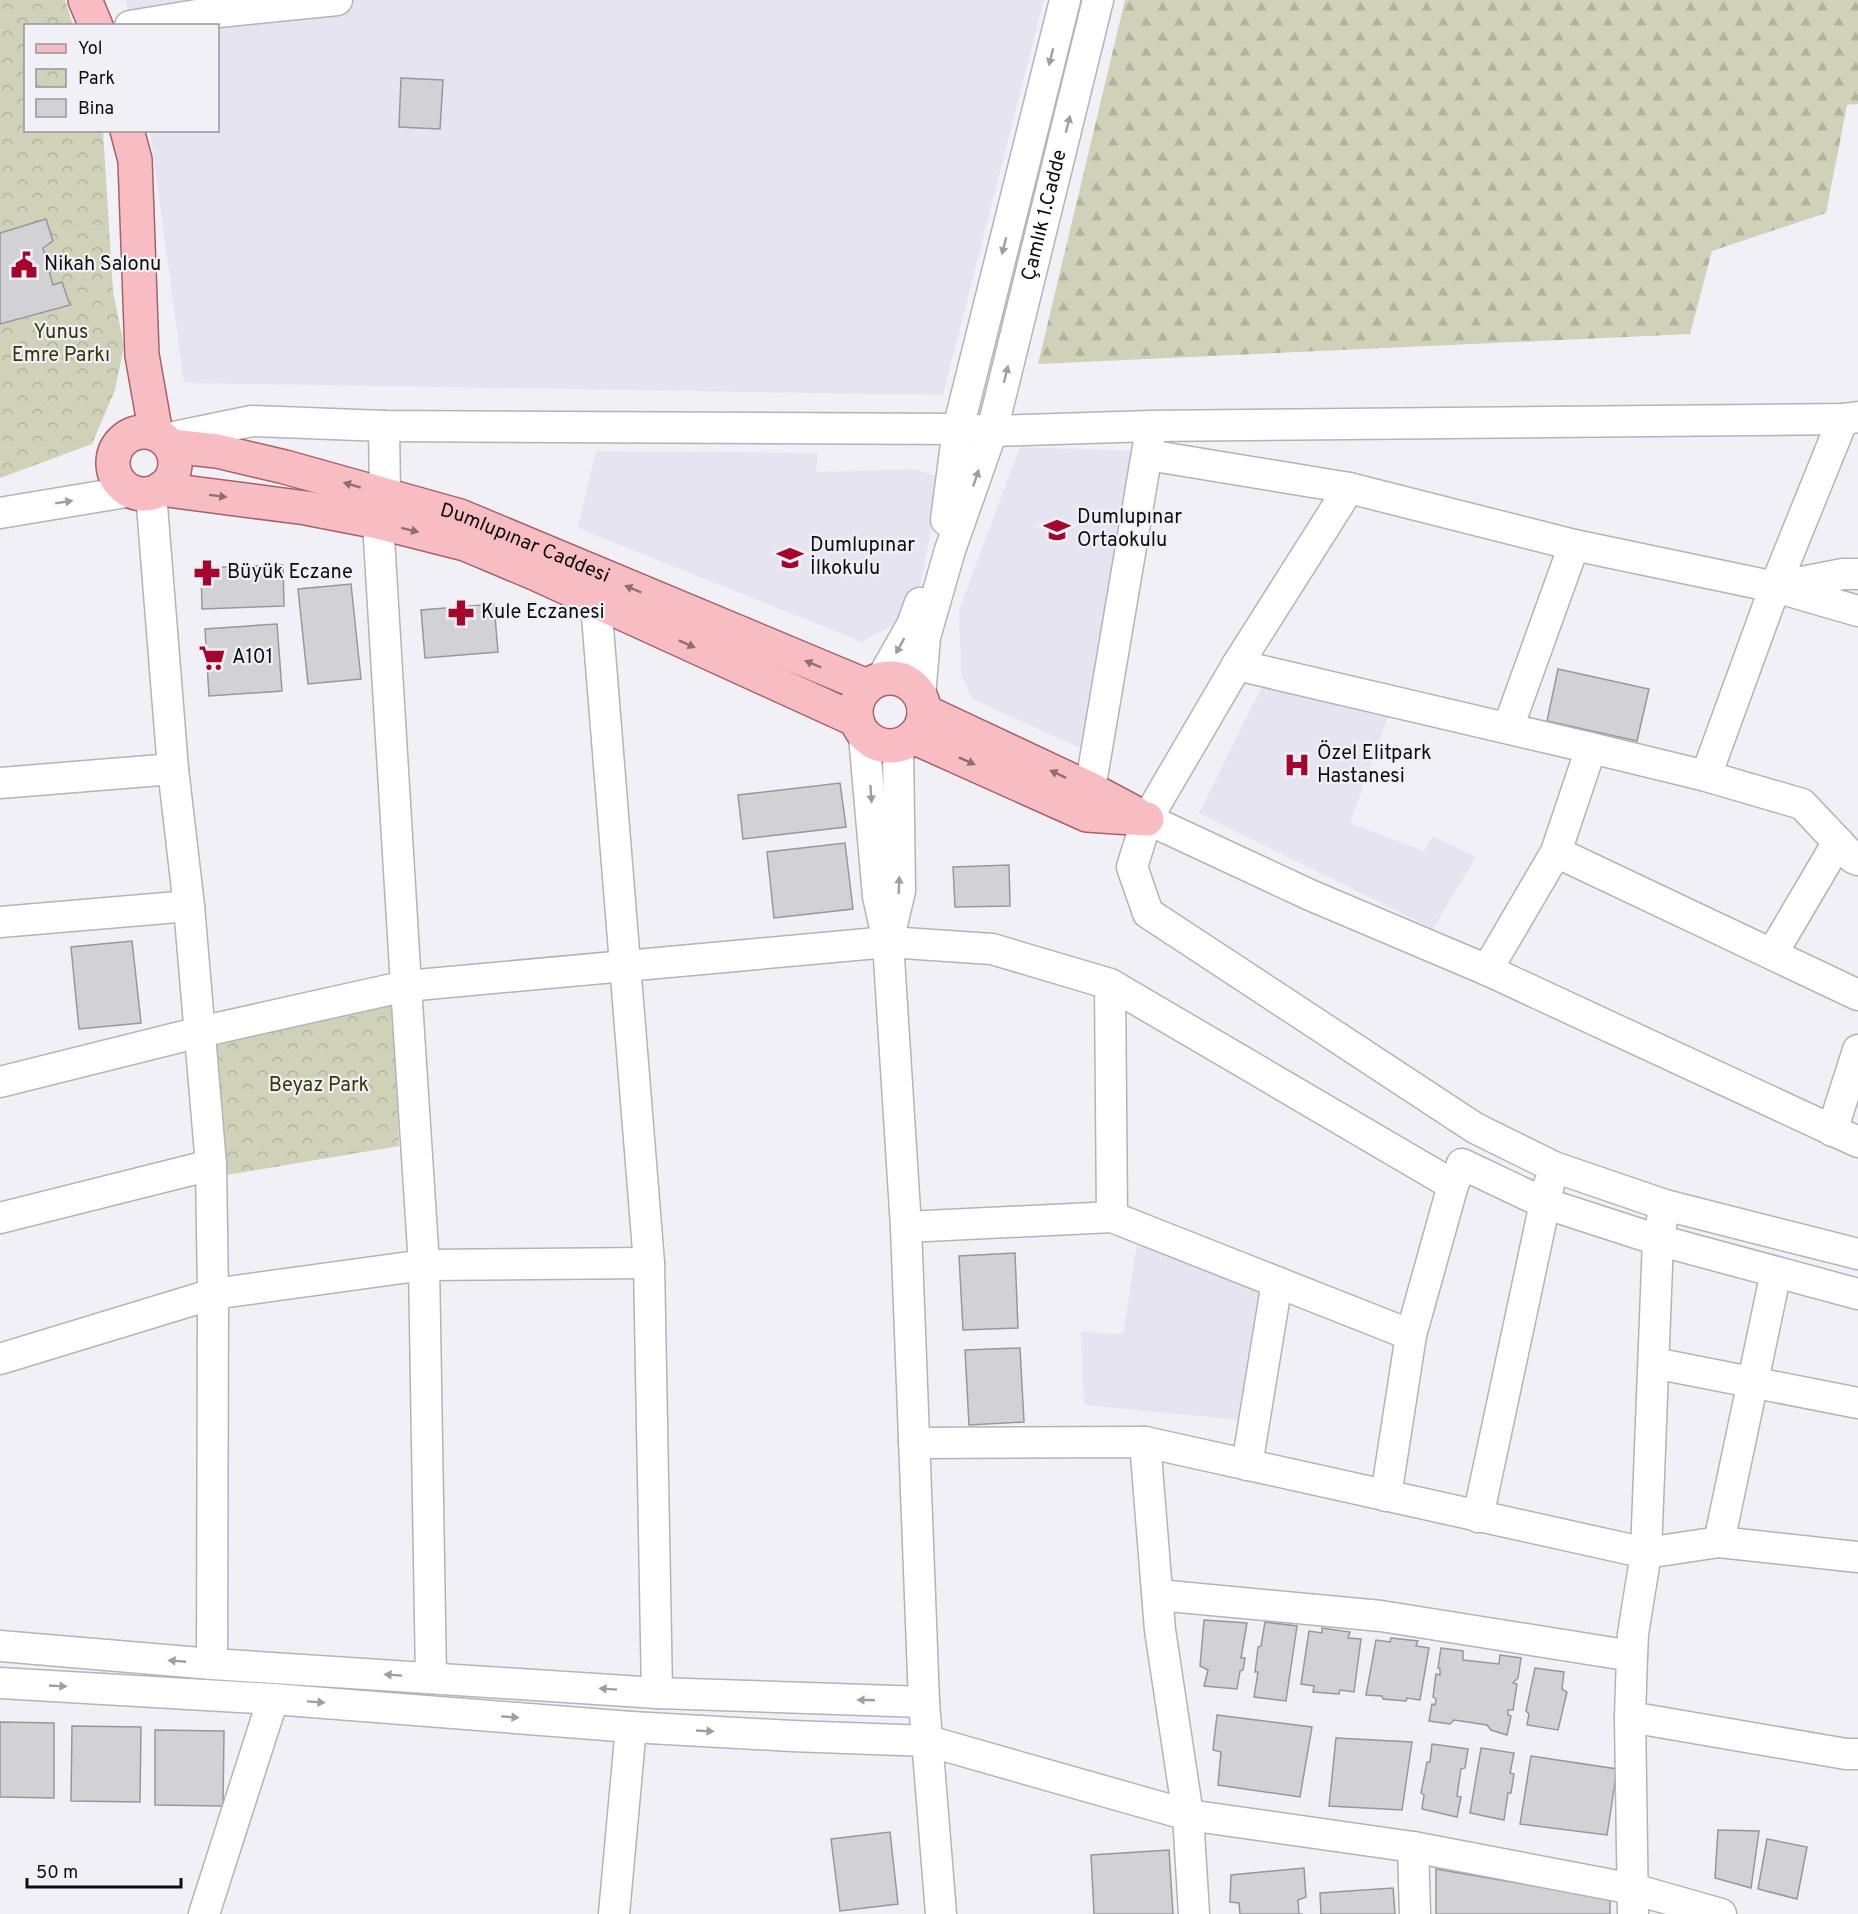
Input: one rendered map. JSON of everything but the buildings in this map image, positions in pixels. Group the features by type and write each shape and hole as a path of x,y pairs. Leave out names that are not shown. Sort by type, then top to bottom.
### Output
{"main road":[{"path":"85,0 95,24"},
{"path":"128,132 135,160 142,356 155,439 174,455 175,465 168,483 148,491 124,486 114,469 116,450 155,439"},
{"name":"Dumlupınar Caddesi","path":"155,439 285,467 596,603 860,728"},
{"name":"Dumlupınar Caddesi","path":"148,491 306,508 382,509 460,516 874,682"},
{"path":"897,678 911,685 914,722 880,745 860,728 857,702 874,682 897,678"},
{"path":"914,722 1090,789 1147,819"},
{"path":"914,722 1087,815 1147,819"}],"street":[{"path":"142,24 209,13 337,0"},
{"path":"874,682 912,625 944,532 958,429 1065,0"},
{"name":"Çamlık 1.Cadde","path":"888,942 900,891 914,722 925,637 950,550 992,431 1098,0"},
{"path":"155,439 252,421 384,426 958,429 1150,440 1851,418 1775,587 1706,776"},
{"path":"384,426 382,509 406,986 424,1265 431,1678"},
{"path":"1150,440 1574,545 1775,587 1858,611"},
{"path":"1090,789 1150,440"},
{"path":"1349,488 1237,665 1147,819 1132,867 1148,913 1475,1128 1554,1167 1665,1205 1858,1254"},
{"path":"0,513 148,491 173,769 189,906 211,1165 212,1664"},
{"path":"1508,728 1574,545"},
{"path":"1775,587 1843,574 1858,574"},
{"path":"596,603 649,1263 657,1693"},
{"path":"1237,665 1591,747 1706,776 1802,804 1848,851 1772,954"},
{"path":"860,728 878,896 888,942 906,1227 924,1702 941,1914"},
{"path":"1487,970 1557,852 1591,747"},
{"path":"0,783 173,769"},
{"path":"1147,819 1310,895 1487,970 1845,1136 1858,1050"},
{"path":"1557,852 1858,995"},
{"path":"0,922 189,906"},
{"path":"0,1082 200,1032 406,986 888,942 992,949 1110,984 1458,1174 1658,1240 1858,1294"},
{"path":"1110,984 1113,1217"},
{"path":"1386,1496 1411,1335 1458,1174 1475,1128"},
{"path":"0,1218 211,1165"},
{"path":"1478,1517 1544,1203 1554,1167"},
{"path":"1633,1902 1630,1717 1633,1634 1646,1553 1658,1240 1665,1205"},
{"path":"906,1227 1113,1217 1411,1335"},
{"path":"0,1359 213,1294 424,1265 649,1263"},
{"path":"1719,1542 1776,1272"},
{"path":"1247,1465 1277,1282"},
{"path":"1654,1363 1858,1403"},
{"path":"914,1443 1145,1442 1646,1553 1719,1542 1858,1557"},
{"path":"1145,1442 1160,1630 1188,1815 1194,1914"},
{"path":"1158,1594 1381,1616 1632,1656"},
{"path":"1,1644 212,1664 657,1693 924,1702"},
{"path":"0,1683 273,1699 631,1727 792,1736 928,1740 1188,1815 1413,1846 1633,1902 1721,1914"},
{"path":"204,1914 273,1699"},
{"path":"1630,1717 1846,1754 1858,1754"},
{"path":"615,1914 631,1727"},
{"path":"1413,1846 1414,1914"}],"shaded area":[{"path":"125,0 1044,0 943,395 184,383 150,132 219,132 219,24 133,24"},
{"name":"Dumlupınar Ortaokulu","path":"1020,447 1138,451 1091,753 972,699 961,674 959,610"},
{"name":"Dumlupınar İlkokulu","path":"596,451 818,453 816,472 915,469 941,478 920,589 898,622 862,642 578,528"},
{"name":"Özel Elitpark Hastanesi","path":"1262,686 1388,717 1350,823 1424,851 1433,836 1476,857 1433,929 1199,813"},
{"path":"1137,1244 1263,1292 1250,1421 1084,1405 1081,1332 1123,1334"}],"green space":[{"name":"Yunus Emre Parkı","path":"0,0 65,0 73,24 24,24 24,132 103,132 113,291 124,346 115,390 92,444 0,478"},
{"path":"1125,0 1858,0 1858,104 1847,105 1826,213 1712,251 1690,334 1038,364"},
{"name":"Beyaz Park","path":"393,996 399,1146 221,1176 217,1037"}],"place":[{"name":"Nikah Salonu","path":"24,265"},
{"name":"Dumlupınar Ortaokulu","path":"1057,530"},
{"name":"Dumlupınar İlkokulu","path":"790,558"},
{"name":"Büyük Eczane","path":"207,573"},
{"name":"Kule Eczanesi","path":"461,613"},
{"name":"A101","path":"212,658"},
{"name":"Özel Elitpark Hastanesi","path":"1297,765"}]}
